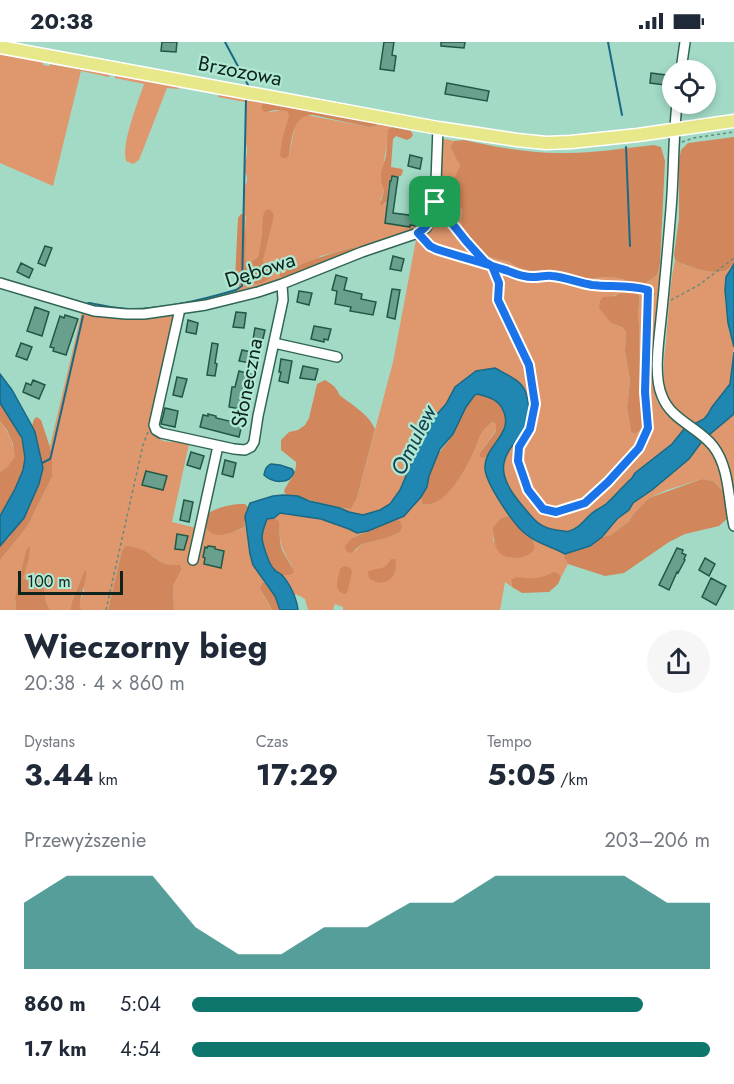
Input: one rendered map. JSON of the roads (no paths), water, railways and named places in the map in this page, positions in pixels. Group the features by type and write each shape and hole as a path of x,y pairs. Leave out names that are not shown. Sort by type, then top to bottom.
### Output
{"main road":[{"name":"Brzozowa","path":"0,47 438,128 546,143 674,130 734,121"}],"street":[{"path":"682,60 685,42"},
{"path":"676,114 658,384 666,405 674,414 715,448 724,470 734,526"},
{"name":"Dębowa","path":"0,283 78,307 126,315 180,309 229,300 282,284 426,228 433,216 435,202 438,128"},
{"name":"Słoneczna","path":"180,309 154,425 156,430 161,434 245,450 254,442 283,300 282,284"},
{"path":"274,343 337,357"},
{"path":"192,560 218,446"}],"water":[{"path":"734,264 734,347 728,323 725,290 726,277"},
{"path":"734,352 734,414 703,440 689,459 633,503 602,537 590,546 565,554 531,538 509,515 490,485 485,469 489,453 502,433 506,418 498,403 477,394 466,407 453,434 440,449 427,487 404,516 368,531 357,533 321,519 280,513 274,518 267,519 262,538 266,555 272,567 282,575 290,587 298,610 280,610 275,596 253,565 245,516 250,503 283,495 298,496 363,515 380,510 390,504 400,490 432,420 446,404 455,387 476,371 495,368 521,384 528,404 525,426 505,459 504,474 508,485 532,518 540,524 550,529 572,530 606,504 635,473 672,444 684,429 704,419 730,384"},
{"path":"0,374 12,390 35,432 43,468 39,484 24,518 0,546 0,516 15,489 25,458 22,438 0,403"},
{"path":"271,464 292,469 294,472 285,481 272,480 264,475 266,468"}],"waterway":[{"path":"225,42 248,85"},
{"path":"608,42 622,115"},
{"path":"86,304 143,309 210,297 236,290 242,286 246,99"},
{"path":"626,147 630,246"},
{"path":"42,463 51,456 83,316"}],"water label":[{"name":"Omulew","path":"413,440"}]}
